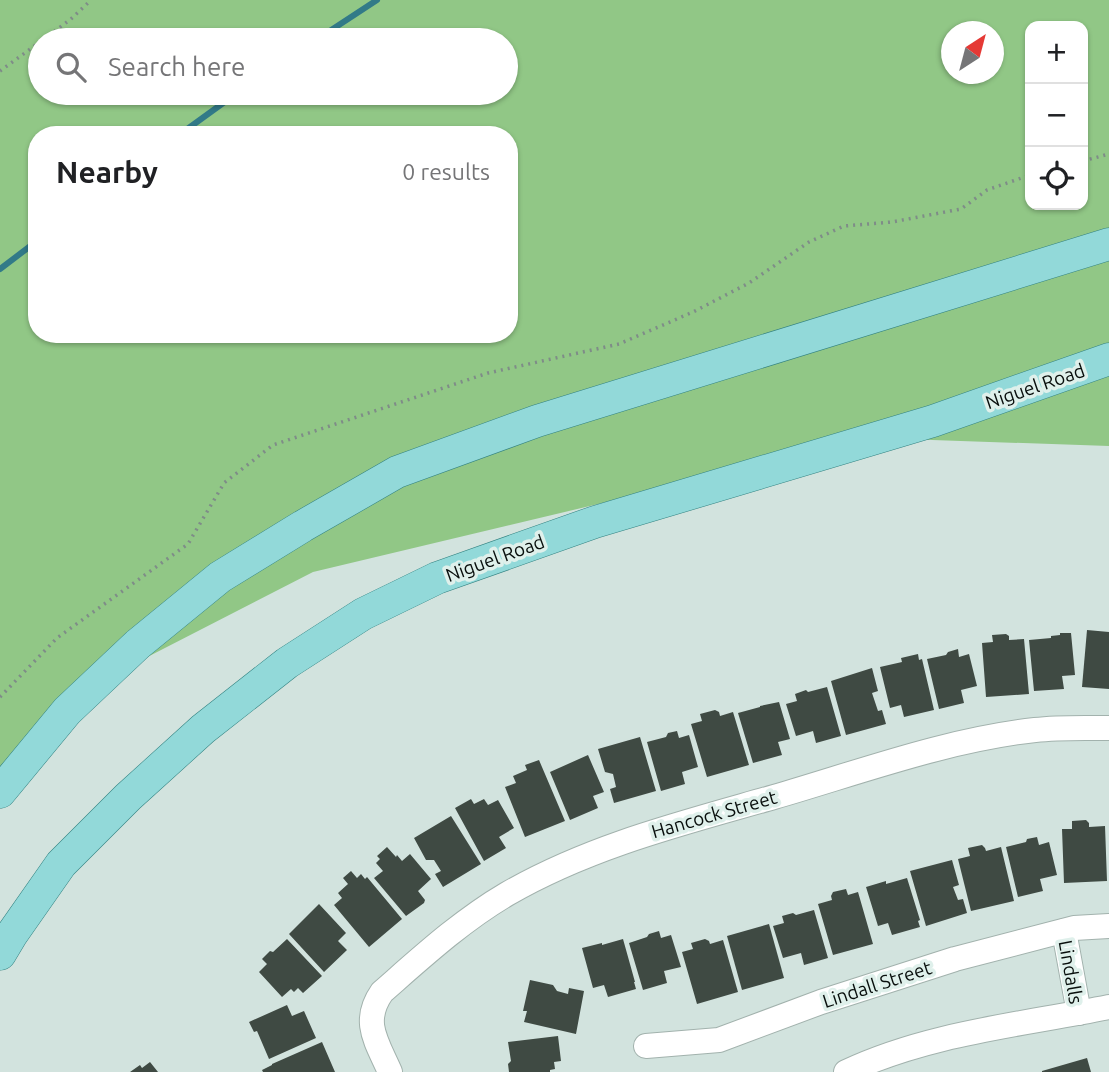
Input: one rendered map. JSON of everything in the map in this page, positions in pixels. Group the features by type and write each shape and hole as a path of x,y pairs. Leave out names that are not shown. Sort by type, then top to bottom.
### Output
{"main road":[{"path":"0,792 67,711 138,644 220,577 397,472 537,421 1109,244"},
{"name":"Niguel Road","path":"0,954 61,864 128,797 203,729 287,663 363,614 437,578 595,523 933,421 1109,359"}],"street":[{"name":"Hancock Street","path":"390,1072 372,1027 374,1004 383,992 451,932 505,895 563,865 638,836 957,744 1037,730 1109,728"},
{"name":"Lindall Street","path":"646,1046 719,1040 821,1002 955,959 1074,928 1109,926"},
{"name":"Lindalls","path":"1064,931 1079,1013"},
{"path":"846,1072 950,1037 1109,1007"}],"path":[{"path":"59,28 91,0"},
{"path":"0,71 28,51"},
{"path":"1088,160 1109,154"},
{"path":"0,697 57,638 188,544 224,483 273,445 488,373 619,344 693,312 749,283 809,242 844,226 892,222 961,209 987,190 1025,178"}],"green space":[{"path":"0,0 1109,0 1109,446 875,438 313,572 50,707 0,789"}],"building":[{"path":"1087,630 1109,632 1109,689 1082,687"},
{"path":"1060,633 1071,633 1075,675 1062,676 1064,689 1034,691 1029,640 1051,638"},
{"path":"1006,634 1009,640 1024,639 1029,694 986,697 982,643 993,642 992,635"},
{"path":"958,649 959,657 969,654 977,686 961,690 964,703 939,709 927,659"},
{"path":"918,654 919,660 922,659 934,710 904,717 901,705 890,708 880,667 902,662 901,658"},
{"path":"872,668 878,691 872,693 878,711 882,710 886,724 846,735 831,681"},
{"path":"827,687 841,736 816,743 813,731 796,736 786,704 797,701 795,694"},
{"path":"779,702 790,739 778,742 782,755 753,763 738,713"},
{"path":"715,710 720,716 733,712 749,765 707,777 691,724 702,721 700,714"},
{"path":"677,731 679,738 689,735 698,767 682,772 685,784 661,791 647,742"},
{"path":"640,737 656,791 614,803 610,789 616,787 613,774 605,772 598,749"},
{"path":"588,755 604,792 593,796 598,808 570,820 550,772"},
{"path":"539,760 565,821 525,837 505,787 516,783 513,776 527,770 525,765"},
{"path":"471,799 474,804 484,799 488,805 498,800 514,828 499,837 506,848 484,861 455,808"},
{"path":"451,816 481,864 443,887 435,874 441,871 434,860 426,860 414,838"},
{"path":"1086,820 1089,827 1105,826 1107,881 1064,883 1062,829 1072,829 1072,821"},
{"path":"1037,837 1039,845 1049,842 1057,875 1040,879 1043,891 1018,897 1006,847"},
{"path":"982,845 986,851 1001,847 1014,901 971,911 958,859 970,856 968,848"},
{"path":"387,847 402,861 410,854 431,879 418,891 425,900 424,903 406,916 374,878 383,871 376,863 380,859 377,856"},
{"path":"952,860 959,885 953,887 958,900 963,899 967,913 926,926 910,871"},
{"path":"351,871 357,878 361,874 365,879 367,877 402,919 369,947 334,905 342,898 338,893 348,884 343,878"},
{"path":"907,878 920,927 892,935 888,923 878,926 866,887"},
{"path":"846,889 848,895 858,892 873,944 833,955 818,904 832,900 833,892"},
{"path":"319,904 346,933 338,941 347,950 324,972 289,934"},
{"path":"814,910 828,958 804,965 801,953 783,958 773,926 784,923 782,916"},
{"path":"769,924 784,978 742,990 727,936"},
{"path":"659,931 661,938 671,935 681,967 664,971 667,983 643,990 629,943"},
{"path":"287,939 322,976 303,993 298,988 294,992 291,989 282,997 259,972 267,964 262,959"},
{"path":"623,939 636,989 608,997 604,985 593,988 582,948"},
{"path":"705,939 710,944 723,940 738,992 697,1004 682,952 693,949 691,943"},
{"path":"530,980 553,985 557,991 568,994 569,988 584,991 576,1034 524,1022 527,1011 523,1011"},
{"path":"287,1005 292,1016 304,1011 316,1038 269,1059 257,1031 254,1032 249,1022"},
{"path":"558,1036 561,1061 554,1062 555,1069 550,1072 509,1072 508,1064 511,1061 508,1042"},
{"path":"322,1042 335,1072 262,1070 272,1064"},
{"path":"1087,1058 1091,1072 1042,1072 1042,1071"},
{"path":"150,1062 158,1072 130,1072 140,1065 142,1068"}],"waterway":[{"path":"334,28 377,0"},
{"path":"191,126 220,105"},
{"path":"0,269 28,248"}]}
